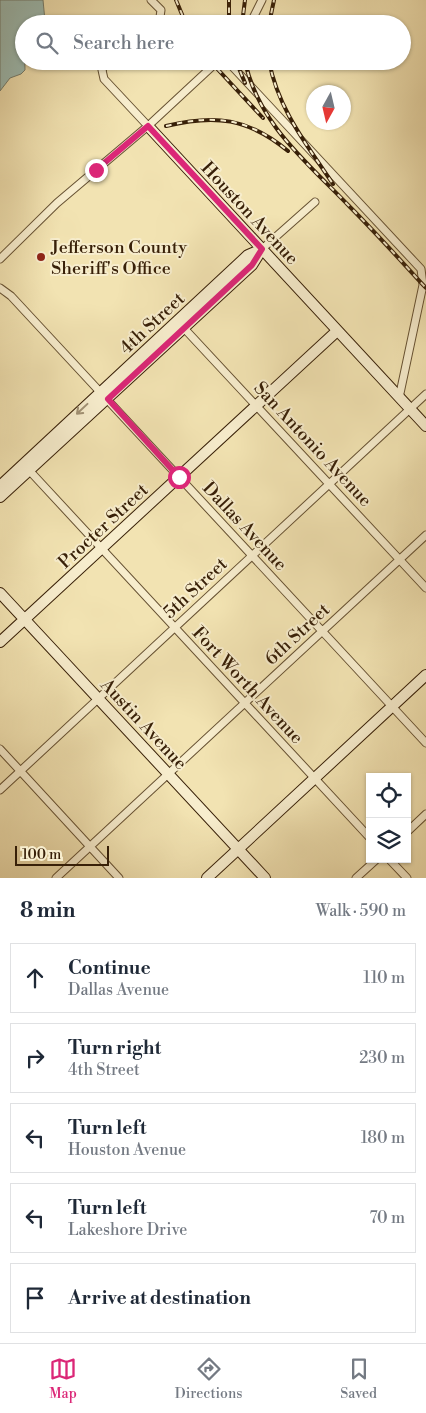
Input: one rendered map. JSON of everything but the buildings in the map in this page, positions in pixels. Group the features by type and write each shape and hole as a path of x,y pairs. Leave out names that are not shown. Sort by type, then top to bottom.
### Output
{"street":[{"path":"151,0 161,10 160,15"},
{"path":"254,15 262,0"},
{"name":"Houston Avenue","path":"102,70 104,79 426,426"},
{"path":"0,259 57,203 148,126 208,70"},
{"path":"236,70 421,269 423,285 399,398"},
{"path":"262,249 315,202"},
{"name":"4th Street","path":"0,497 27,467 180,325 248,255 262,249"},
{"name":"Dallas Avenue","path":"0,288 11,296 104,395 426,744"},
{"name":"San Antonio Avenue","path":"180,325 256,404 426,588"},
{"name":"Procter Street","path":"0,642 103,549 256,404 337,331"},
{"name":"5th Street","path":"0,790 426,394"},
{"name":"4th Street","path":"0,486 27,467"},
{"name":"Fort Worth Avenue","path":"27,467 366,834"},
{"name":"6th Street","path":"56,878 426,534"},
{"name":"Austin Avenue","path":"0,593 265,878"},
{"path":"208,878 426,675"},
{"path":"0,749 119,878"},
{"path":"411,828 426,814"},
{"path":"356,878 373,863"},
{"path":"393,863 407,878"}],"water":[{"path":"0,0 43,0 44,15 15,15 15,70 25,70 21,74 10,78 0,91"}],"railway":[{"path":"176,0 182,15"},
{"path":"229,0 229,15"},
{"path":"243,15 245,0"},
{"path":"271,15 274,0"},
{"path":"218,70 263,118"},
{"path":"240,70 245,83"},
{"path":"248,70 261,104 287,141 426,288"},
{"path":"271,70 286,111 333,184"},
{"path":"166,126 200,120 216,120 245,125 259,131 288,151"}],"place":[{"name":"Jefferson County Sheriff's Office","path":"41,257"}],"route":[{"path":"96,170 148,126 262,249 252,265 108,399 179,477"}]}
